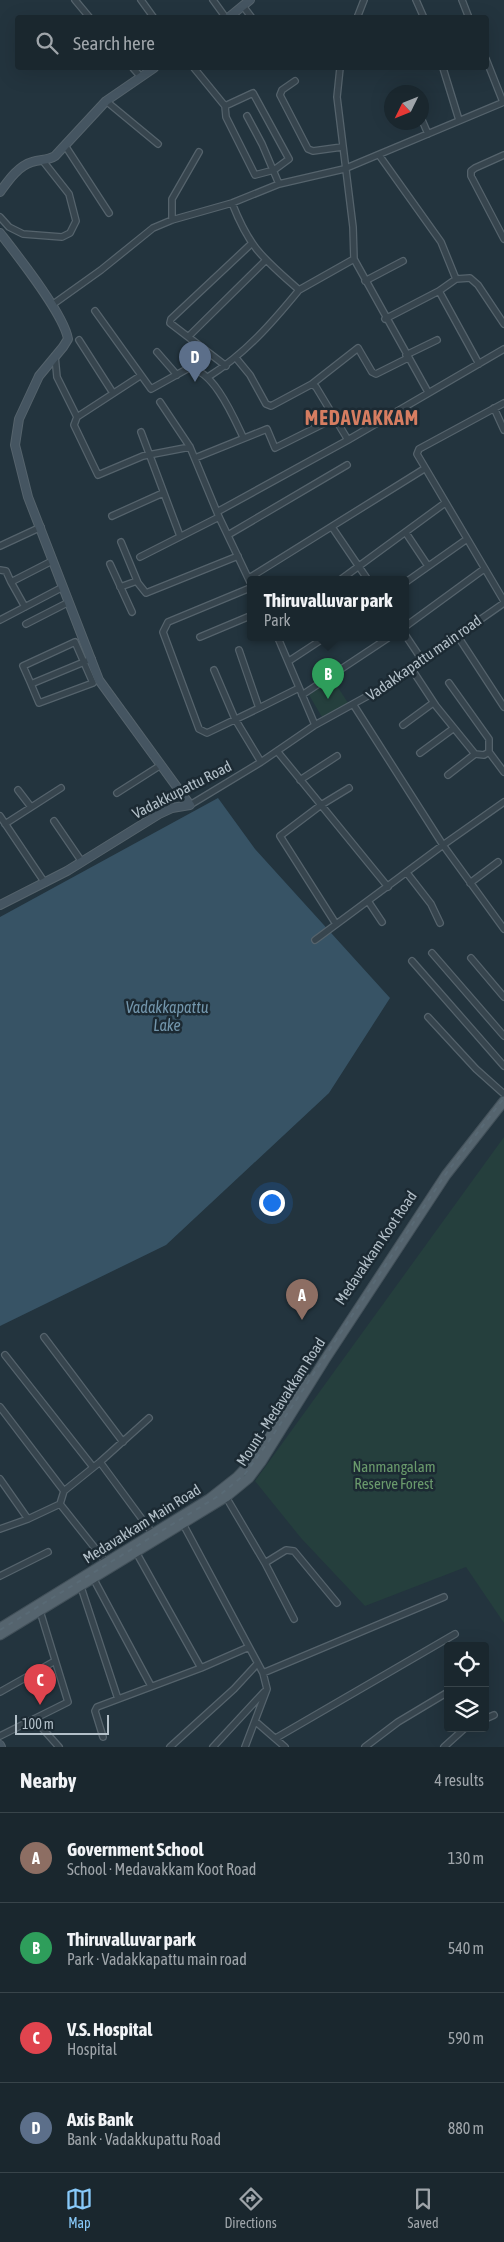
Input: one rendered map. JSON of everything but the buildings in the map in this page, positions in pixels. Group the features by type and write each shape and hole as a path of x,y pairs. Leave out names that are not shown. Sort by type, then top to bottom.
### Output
{"main road":[{"name":"Medavakkam Koot Road","path":"279,1423 417,1211 504,1094"},
{"name":"Mount - Medavakkam Road","path":"0,1635 80,1587 91,1575 136,1552 181,1520 226,1497 248,1478 261,1462 324,1361 446,1176 504,1100"},
{"name":"Medavakkam Main Road","path":"0,1628 91,1575 106,1562 181,1520 246,1469 279,1423"}],"street":[{"path":"75,0 88,15"},
{"path":"141,0 152,15"},
{"path":"213,0 225,15"},
{"path":"231,15 250,0"},
{"path":"358,15 364,0"},
{"path":"416,0 423,15"},
{"path":"462,0 469,15"},
{"path":"242,6 250,15"},
{"path":"52,306 107,266 140,237 172,220 232,203 279,184 344,169 504,102 489,66"},
{"path":"135,70 140,76"},
{"path":"0,192 17,171 31,162 48,160 66,147 106,100 150,70"},
{"path":"196,70 224,106 226,117 254,174 257,176 274,170 289,158 256,96 250,93 224,106"},
{"path":"340,70 337,97 344,169 353,227 354,259 385,319 428,392"},
{"path":"443,70 459,120"},
{"path":"295,81 282,90 280,95 308,149 313,151 342,147"},
{"path":"106,100 158,144"},
{"path":"246,116 274,170 279,184"},
{"path":"426,130 428,134"},
{"path":"66,147 110,213"},
{"path":"172,220 172,199 199,152"},
{"path":"379,155 441,242 456,279"},
{"path":"504,155 472,171 471,176 504,239"},
{"path":"0,217 9,227 23,234 62,237 70,233 76,220 69,194 43,161"},
{"path":"232,203 251,244 265,261 299,290"},
{"path":"0,233 52,306 64,326 68,339 45,367 32,388 19,419 15,436 17,454 28,497 83,638 88,661 96,682 190,805"},
{"path":"226,366 189,336 170,325 171,319 251,244"},
{"path":"208,377 236,358 268,328 299,290 354,259"},
{"path":"189,336 265,261"},
{"path":"365,281 403,261"},
{"path":"385,319 456,279 470,278 478,285 504,324"},
{"path":"439,290 479,364"},
{"path":"95,311 151,389 193,369 208,377 244,437"},
{"path":"78,340 113,393"},
{"path":"236,358 250,375 266,404 271,406 312,384 358,348 372,372 376,374 437,340"},
{"path":"140,556 180,536 504,349"},
{"path":"157,352 178,376"},
{"path":"55,355 57,377 77,417"},
{"path":"140,376 77,417 74,425 98,474 149,454 190,447"},
{"path":"312,384 348,440"},
{"path":"160,402 190,447 218,514 248,576"},
{"path":"504,403 419,449 417,454 424,469 504,602"},
{"path":"494,408 504,430"},
{"path":"195,458 267,428 275,448 335,418"},
{"path":"141,432 180,536"},
{"path":"228,535 347,465"},
{"path":"256,576 424,469"},
{"path":"112,516 163,493"},
{"path":"346,576 445,503"},
{"path":"0,546 41,527"},
{"path":"332,527 366,576"},
{"path":"406,533 428,566"},
{"path":"409,580 467,539"},
{"path":"121,542 142,590 150,592 238,556"},
{"path":"11,582 52,561"},
{"path":"110,564 132,612"},
{"path":"409,624 484,569"},
{"path":"0,570 6,571 25,607"},
{"path":"120,587 137,581"},
{"path":"0,620 63,587"},
{"path":"247,589 168,622 162,632 199,729 207,733 299,688"},
{"path":"26,624 69,602"},
{"name":"Vadakkapattu main road","path":"316,725 411,668 504,602"},
{"path":"200,637 247,617"},
{"path":"457,634 504,707"},
{"path":"83,638 23,666 39,703 96,682"},
{"path":"409,640 422,660"},
{"path":"279,641 316,725"},
{"path":"289,661 319,641"},
{"path":"302,695 383,641"},
{"path":"75,642 88,661"},
{"path":"239,650 259,708"},
{"path":"31,684 88,661"},
{"path":"411,668 433,702 474,754"},
{"path":"214,670 235,719 261,762"},
{"path":"450,683 489,739 489,752 504,772"},
{"path":"403,724 433,702"},
{"path":"353,704 443,845 504,929"},
{"name":"Vadakkupattu Road","path":"0,904 45,883 159,814 172,808 190,805 261,762 316,725"},
{"path":"420,753 454,728"},
{"path":"277,751 388,887"},
{"path":"448,775 474,754 484,755 489,752"},
{"path":"300,780 338,756"},
{"path":"117,793 161,765"},
{"path":"5,824 61,788"},
{"path":"336,924 280,836 321,805 349,788"},
{"path":"18,790 31,807"},
{"path":"315,940 504,802"},
{"path":"0,816 45,883"},
{"path":"54,821 82,862"},
{"path":"470,883 498,862"},
{"path":"407,873 430,904 440,923"},
{"path":"368,901 382,922"},
{"path":"432,954 504,1036"},
{"path":"471,958 504,997"},
{"path":"412,960 504,1066"},
{"path":"428,1017 476,1069 504,1094"},
{"path":"44,1338 123,1442"},
{"path":"5,1355 93,1466"},
{"path":"0,1407 64,1491"},
{"path":"0,1529 28,1519 60,1504 64,1491 149,1418"},
{"path":"100,1462 153,1534"},
{"path":"0,1479 28,1519"},
{"path":"226,1497 265,1563 294,1619"},
{"path":"60,1504 106,1562"},
{"path":"181,1520 263,1673 267,1689 245,1747"},
{"path":"265,1563 286,1550 294,1551 337,1603"},
{"path":"0,1576 48,1552"},
{"path":"136,1552 201,1668"},
{"path":"91,1575 151,1686"},
{"path":"80,1587 118,1699"},
{"path":"263,1673 444,1597"},
{"path":"0,1736 68,1702 40,1611"},
{"path":"276,1738 455,1634"},
{"path":"104,1736 95,1708 201,1668 249,1647"},
{"path":"0,1692 55,1661"},
{"path":"170,1747 234,1690 257,1664"},
{"path":"213,1747 267,1689"},
{"path":"365,1747 398,1722 444,1694"},
{"path":"489,1717 494,1715"},
{"path":"34,1719 59,1747"},
{"path":"255,1721 285,1747"},
{"path":"444,1747 461,1732"},
{"path":"455,1737 457,1747"}],"green space":[{"path":"332,678 348,703 322,717 309,695"},
{"name":"Nanmangalam Reserve Forest","path":"504,1137 504,1623 466,1567 365,1606 301,1538 255,1481"}],"water":[{"name":"Vadakkapattu Lake","path":"218,798 255,849 390,998 329,1093 166,1245 0,1326 0,917"}],"railway":[{"path":"0,1630 220,1495 245,1474 271,1438 445,1175 504,1098"}],"place":[{"name":"Axis Bank","path":"195,382"},
{"name":"Thiruvalluvar park","path":"328,699"},
{"name":"Government School","path":"302,1320"},
{"name":"V.S. Hospital","path":"40,1705"}],"district":[{"name":"MEDAVAKKAM","path":"362,418"}]}
